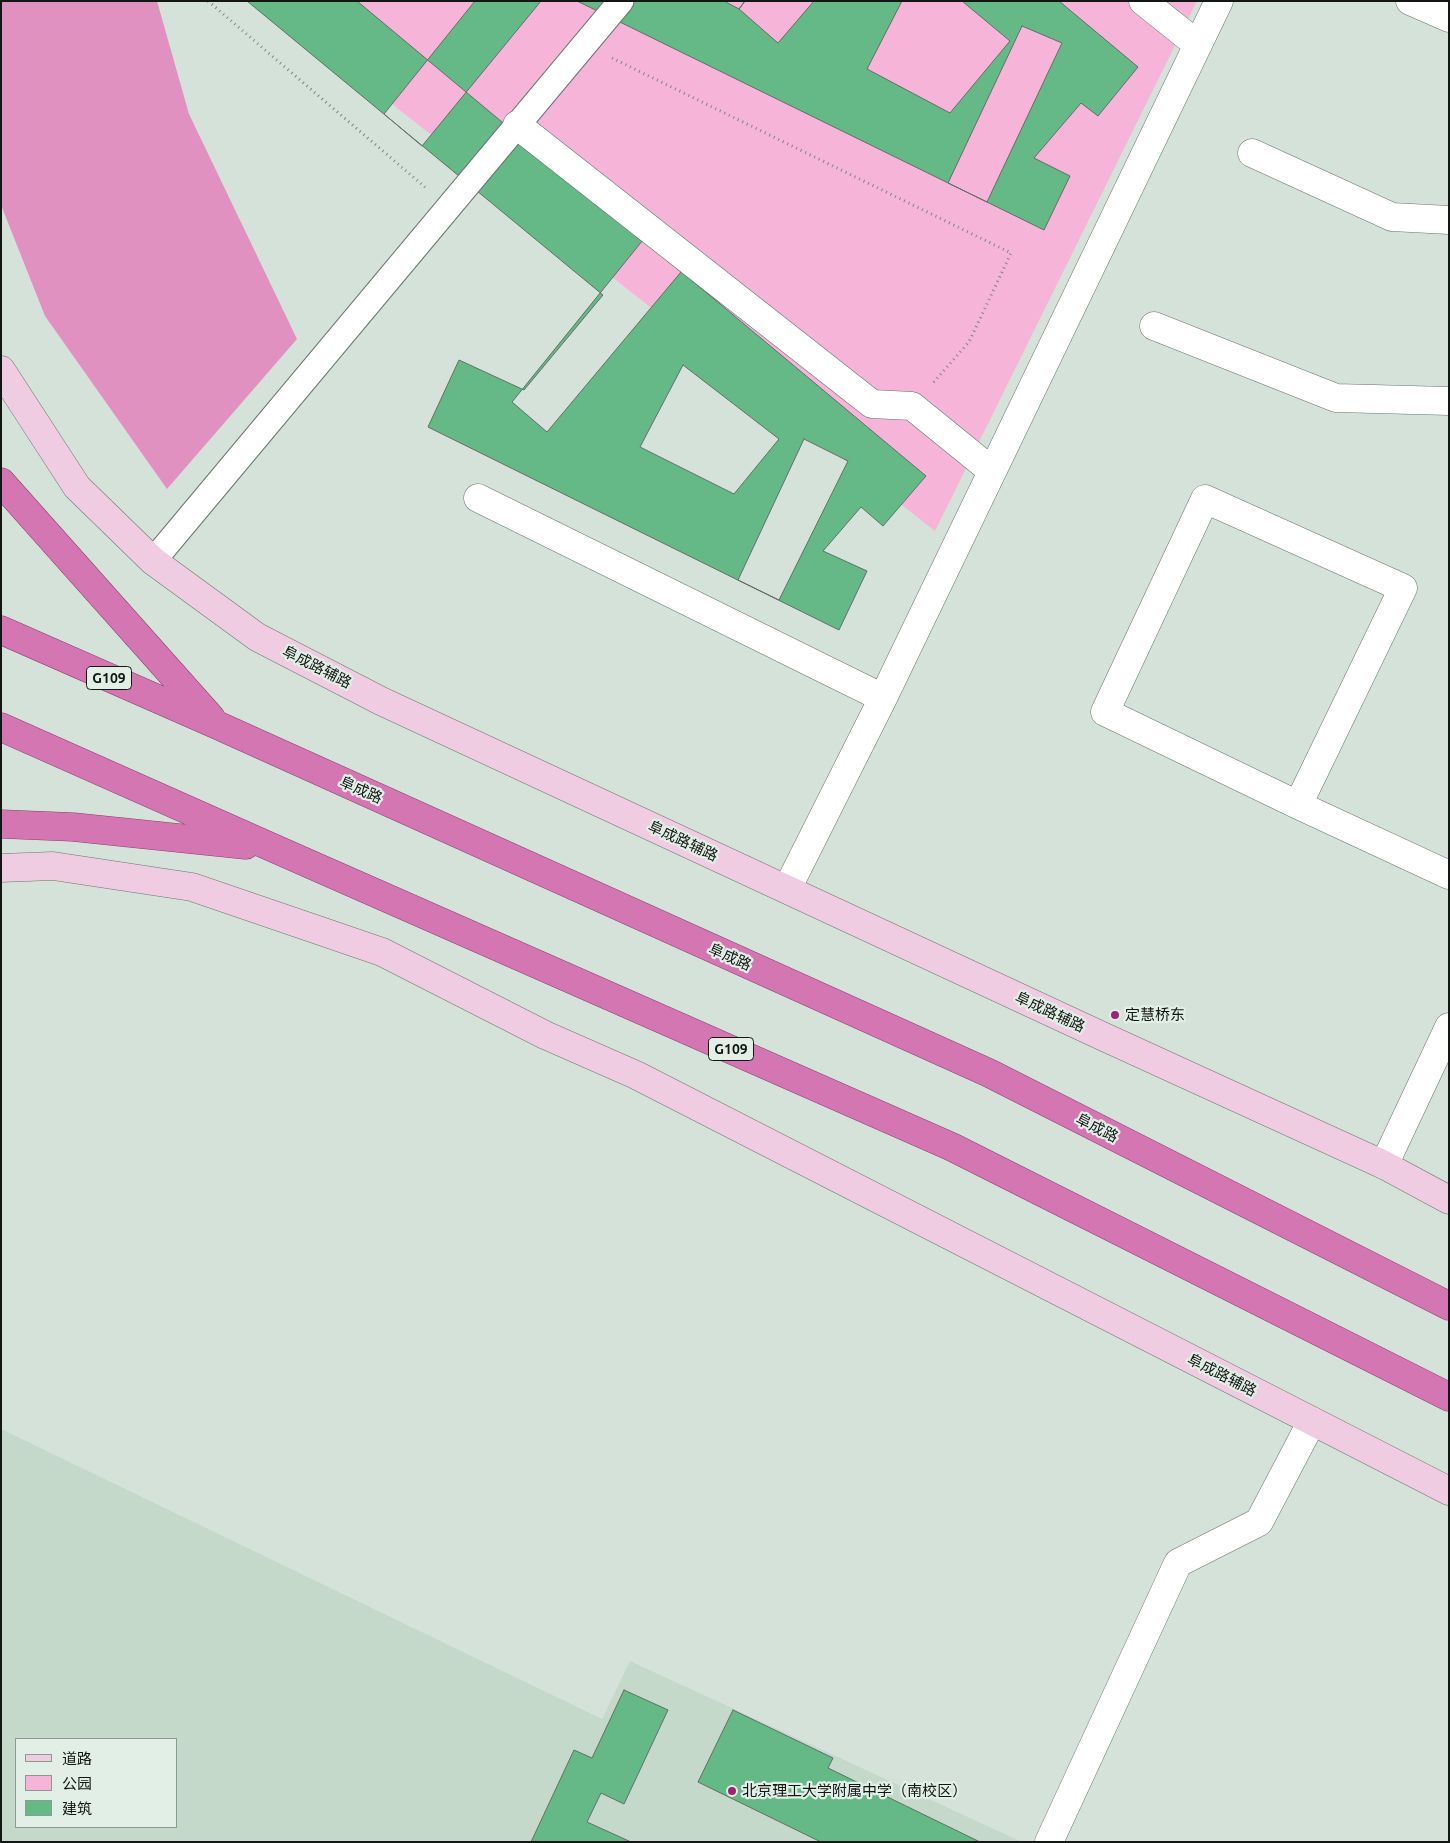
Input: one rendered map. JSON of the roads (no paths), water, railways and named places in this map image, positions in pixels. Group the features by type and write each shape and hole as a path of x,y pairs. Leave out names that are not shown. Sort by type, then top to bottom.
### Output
{"highway":[{"path":"1,482 217,725"},
{"name":"阜成路","path":"1,630 217,725 989,1073 1449,1306"},
{"name":"G109","path":"1,726 952,1147 1449,1397"},
{"path":"1,824 74,827 271,847"}],"main road":[{"name":"阜成路辅路","path":"1,370 77,487 153,561 257,636 381,701 1102,1036 1384,1164 1449,1200"},
{"name":"阜成路辅路","path":"1,868 53,866 192,888 382,952 545,1035 654,1084 1449,1491"}],"street":[{"path":"153,561 621,1"},
{"path":"1143,1 1198,45"},
{"path":"787,889 883,698 1219,1"},
{"path":"1410,1 1449,18"},
{"path":"517,125 872,404 912,406 992,471"},
{"path":"1252,153 1392,217 1449,220"},
{"path":"1154,326 1336,398 1449,401"},
{"path":"478,498 883,698"},
{"path":"1298,805 1403,588 1205,499 1105,712 1298,805 1449,875"},
{"path":"1384,1164 1449,1027"},
{"path":"1049,1842 1178,1563 1259,1522 1312,1421"}],"place":[{"name":"定慧桥东","path":"1115,1015"},
{"name":"北京理工大学附属中学（南校区）","path":"732,1791"}]}
